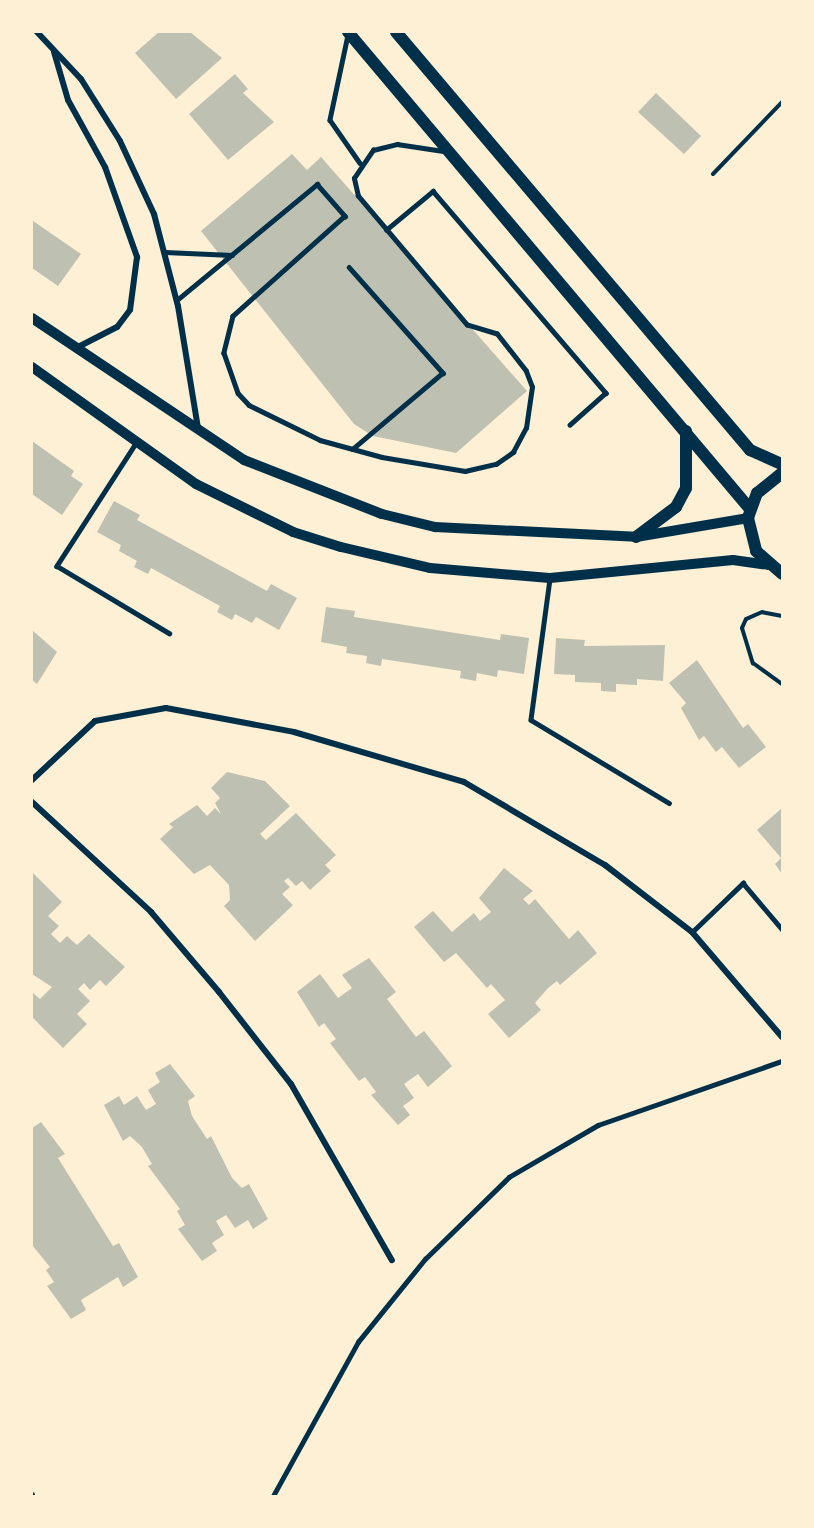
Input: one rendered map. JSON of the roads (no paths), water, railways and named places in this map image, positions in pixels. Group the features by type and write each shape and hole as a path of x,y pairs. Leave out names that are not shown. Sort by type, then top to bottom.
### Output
{"main road":[{"path":"348,32 686,432 749,514"},
{"path":"396,32 750,450 783,464"},
{"path":"636,537 676,507 686,488 686,432"},
{"path":"783,473 757,493 749,514 750,536 768,565 783,574"}],"street":[{"path":"37,32 81,79 120,141 154,214 177,300 198,430"},
{"path":"54,51 68,100 105,167 137,257 130,310 117,327 76,348"},
{"path":"32,318 198,430 291,482 424,524 636,537 749,514"},
{"path":"32,367 196,484 293,532 430,568 550,578 733,561 768,565"},
{"path":"32,780 95,721 166,708 294,732 464,782 605,865 692,932 783,1037"},
{"path":"32,802 151,912 291,1084 392,1260"}],"lane":[{"path":"348,32 330,120 360,163"},
{"path":"177,300 318,184 345,216 243,303 233,316 224,353 231,381 249,405 320,440 353,449 465,471 496,464 513,452 532,406 526,371 497,334 466,325 358,196 354,178 360,163 373,150 397,144 451,153"},
{"path":"386,230 433,191 606,393 570,425"},
{"path":"165,252 232,255"},
{"path":"350,267 443,373 353,449"},
{"path":"137,442 57,566 169,633"},
{"path":"550,578 531,720 669,803"},
{"path":"692,932 743,883 783,929"},
{"path":"273,1497 358,1342 425,1259 509,1177 598,1125 783,1061"}]}
